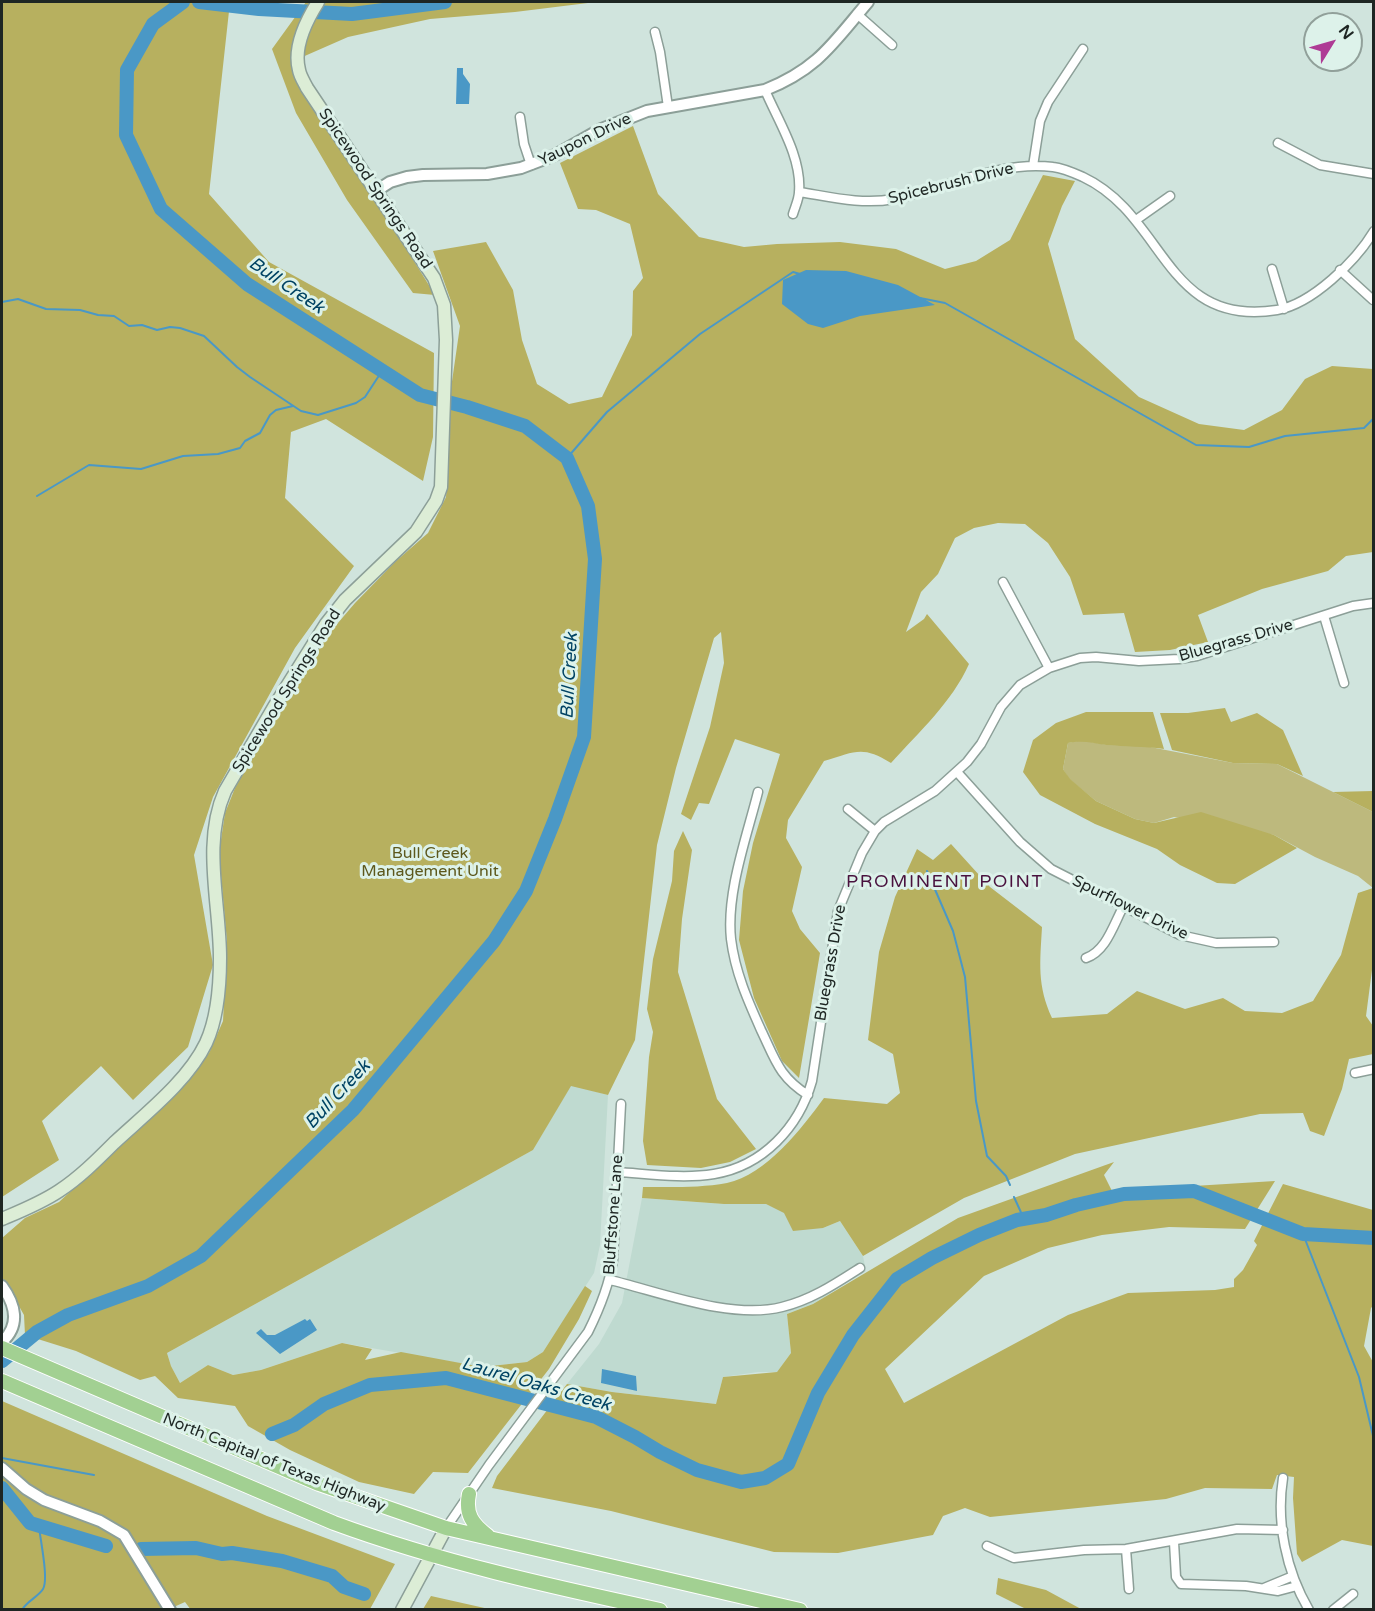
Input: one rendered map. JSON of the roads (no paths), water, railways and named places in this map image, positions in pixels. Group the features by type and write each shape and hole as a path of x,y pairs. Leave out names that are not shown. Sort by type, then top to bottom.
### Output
{"highway":[{"name":"North Capital of Texas Highway","path":"2,1347 319,1484 397,1513 446,1528 800,1610"},
{"name":"North Capital of Texas Highway","path":"2,1381 334,1523 432,1556 660,1610"},
{"path":"469,1494 466,1506 472,1522 492,1539"}],"main road":[{"name":"Spicewood Springs Road","path":"2,1219 44,1200 81,1174 164,1096 183,1076 206,1044 213,1023 219,980 219,928 214,837 219,806 225,791 326,624 345,600 416,532 427,517 441,487 446,318 434,278 307,88 299,70 299,48 309,17 318,2"},
{"path":"402,1610 446,1528"}],"street":[{"name":"Yaupon Drive","path":"376,191 390,182 407,177 487,174 531,165 622,120 647,111 765,90 788,80 812,65 829,49 868,2"},
{"path":"857,14 892,45"},
{"path":"655,32 668,107"},
{"path":"1033,166 1040,121 1048,102 1083,50"},
{"path":"765,90 792,152 798,172 800,192 793,214"},
{"path":"520,117 524,144 531,165"},
{"path":"1278,142 1320,165 1374,174"},
{"name":"Spicebrush Drive","path":"800,192 850,200 886,200 1008,168 1056,167 1091,181 1109,192 1136,220 1177,277 1194,293 1214,305 1242,313 1284,309 1309,298 1340,270 1368,241 1374,231"},
{"path":"1136,220 1170,196"},
{"path":"1272,269 1284,309"},
{"path":"1340,270 1373,300"},
{"path":"1003,582 1049,668"},
{"name":"Bluegrass Drive","path":"618,1172 685,1176 715,1174 745,1165 760,1156 793,1124 808,1095 814,1069 838,911 862,853 875,831 893,815 935,791 957,772 981,744 1010,695 1020,685 1049,668 1080,658 1096,657 1139,661 1197,656 1353,606 1374,603"},
{"path":"1324,615 1344,683"},
{"name":"Spurflower Drive","path":"957,772 1035,857 1051,869 1180,935 1216,944 1274,942"},
{"path":"758,792 738,869 732,903 731,938 737,970 747,1001 781,1072 794,1086 808,1095"},
{"path":"848,809 875,831"},
{"path":"1086,958 1096,954 1102,948 1123,907"},
{"path":"1355,1073 1374,1069"},
{"name":"Bluffstone Lane","path":"446,1528 489,1466 565,1365 588,1332 599,1311 610,1280 615,1238 621,1104"},
{"path":"610,1280 718,1307 739,1310 781,1307 805,1299 822,1292 860,1268"},
{"path":"2,1286 12,1302 15,1316 11,1331 2,1342"},
{"path":"2,1468 26,1489 44,1500 100,1521 124,1535 170,1610"},
{"path":"1283,1478 1280,1509 1283,1530 1293,1576 1309,1610"},
{"path":"987,1546 1014,1558 1084,1550 1126,1550 1237,1529 1283,1530"},
{"path":"1174,1542 1176,1577 1181,1584 1264,1588 1278,1591 1297,1586"},
{"path":"1126,1550 1130,1589"},
{"path":"1264,1588 1293,1576"},
{"path":"1333,1610 1353,1594"}],"water":[{"path":"457,68 463,68 463,74 470,84 469,104 456,104"},
{"path":"806,270 846,271 898,285 935,305 860,316 823,328 808,324 782,304 783,280"},
{"path":"305,1319 307,1321 310,1319 317,1330 280,1354 256,1333 261,1329 267,1335 275,1335"},
{"path":"602,1369 636,1376 637,1391 601,1383"}],"waterway":[{"name":"Bull Creek","path":"2,1361 37,1332 68,1315 148,1286 201,1256 353,1110 494,941 526,891 584,737 595,559 588,506 567,458 525,426 420,395 247,284 161,209 126,135 127,70 153,24 183,2"},
{"name":"Bull Creek","path":"199,2 259,9 352,14 445,2"},
{"path":"567,458 607,412 700,334 793,272 800,274"},
{"path":"920,298 945,303 1196,445 1249,447 1285,436 1364,428 1374,418"},
{"path":"2,302 18,299 46,309 80,310 114,316 129,326 142,325 157,330 170,327 180,328 204,336 250,377 301,411 318,415 356,403 365,397 382,371"},
{"path":"37,496 89,465 141,469 183,456 218,454 240,448 245,441 260,433 270,415 276,410 293,406"},
{"path":"927,871 953,931 965,977 976,1101 987,1156 1006,1176 1010,1185"},
{"name":"Laurel Oaks Creek","path":"272,1434 294,1425 324,1404 370,1385 446,1378 596,1417 697,1470 741,1482 765,1478 788,1464 818,1393 853,1335 897,1279 932,1258 979,1235 1017,1220 1046,1215 1076,1205 1124,1194 1194,1191 1303,1234 1374,1238"},
{"path":"1014,1197 1024,1219"},
{"path":"1303,1234 1359,1377 1374,1440"},
{"name":"Laurel Oaks Creek","path":"2,1458 94,1475"},
{"path":"2,1488 30,1523 106,1546"},
{"path":"22,1610 41,1592 45,1584 39,1526"},
{"path":"141,1549 196,1548 222,1554 232,1553 282,1561 332,1576 344,1587 364,1594"}],"district":[{"name":"PROMINENT POINT","path":"945,882"}],"park label":[{"name":"Bull Creek Management Unit","path":"430,863"}]}
